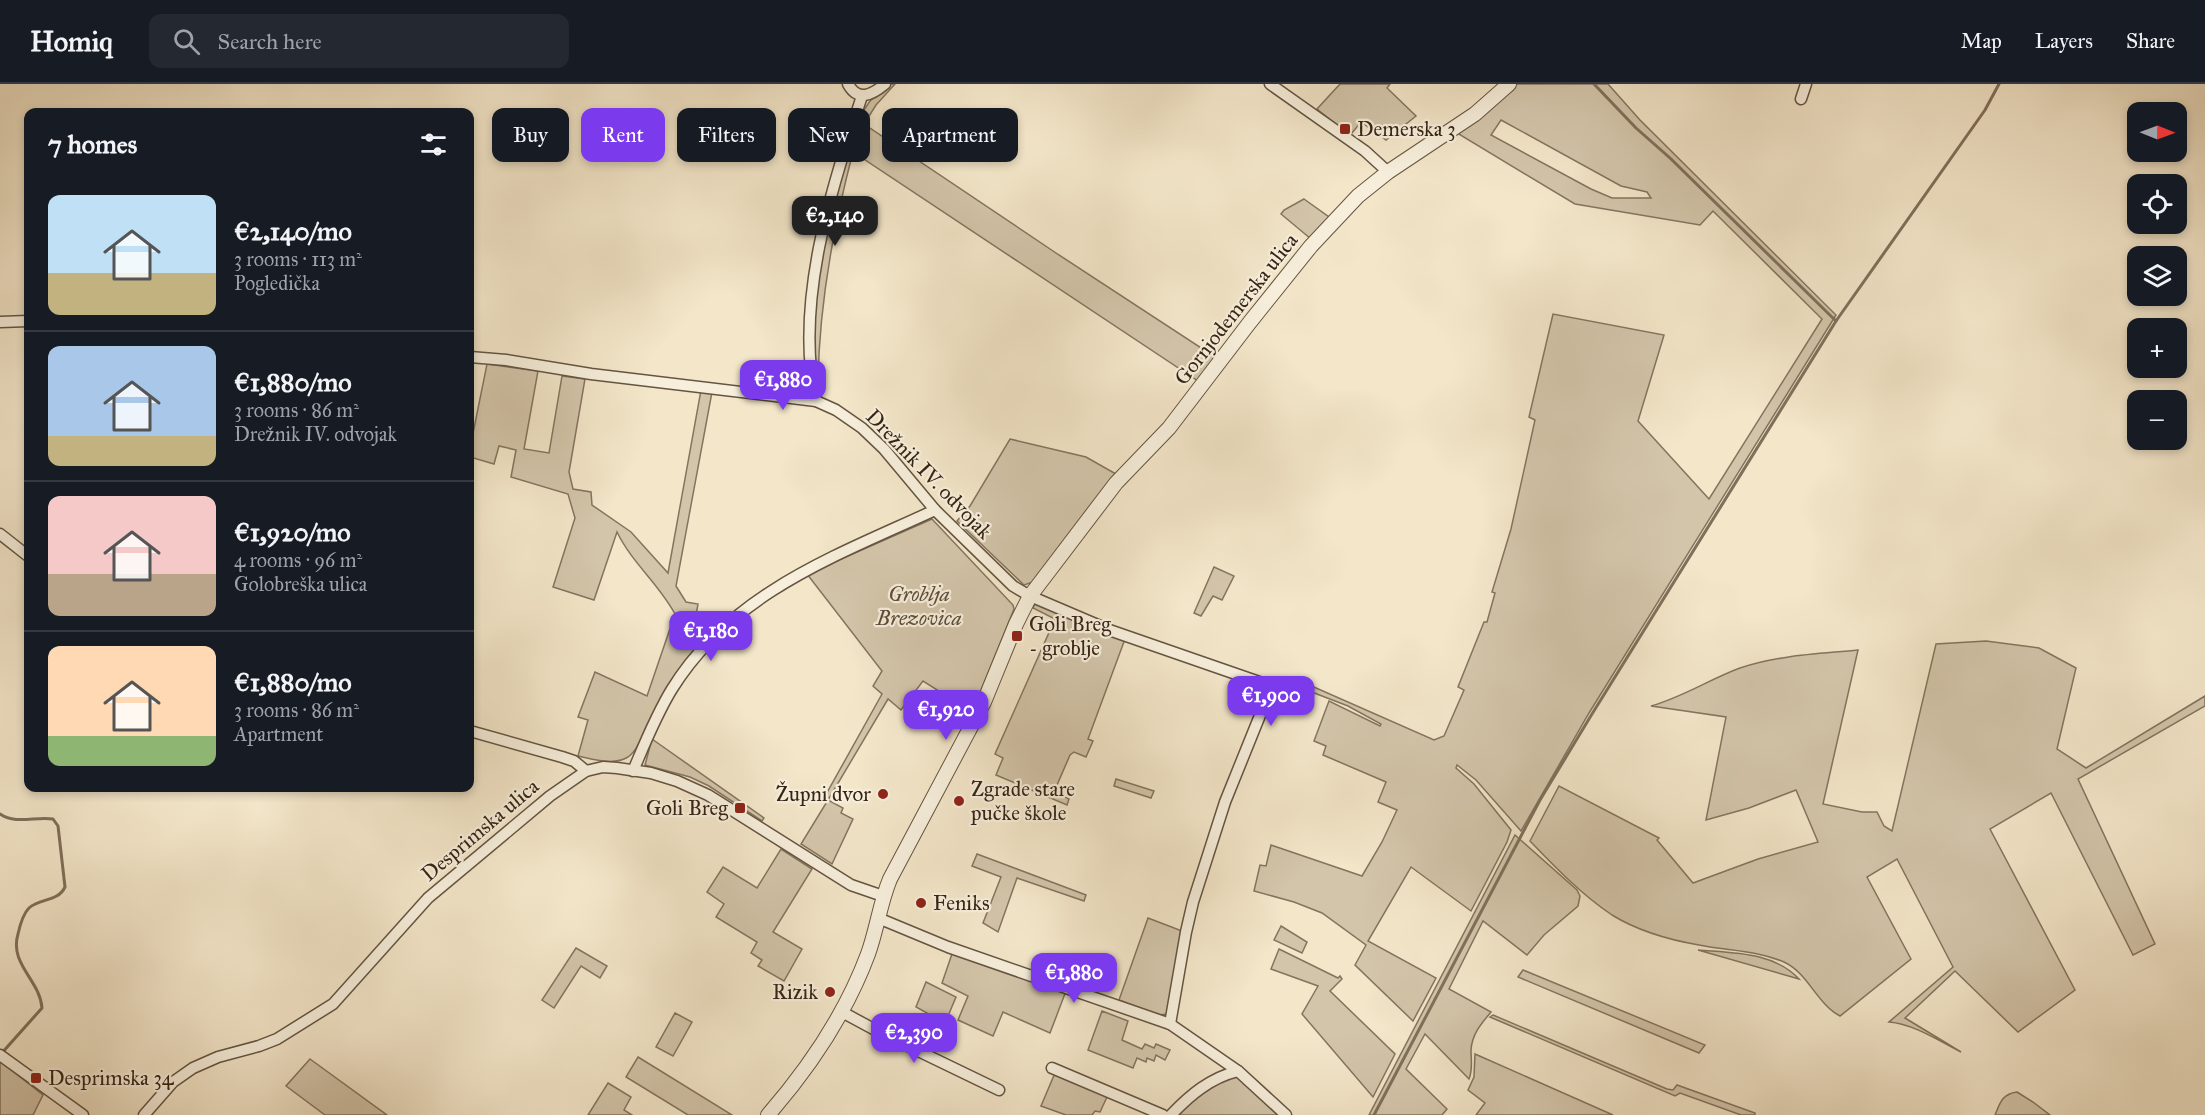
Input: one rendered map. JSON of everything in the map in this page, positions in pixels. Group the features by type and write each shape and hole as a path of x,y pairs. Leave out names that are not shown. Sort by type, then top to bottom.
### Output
{"street":[{"path":"848,84 855,93 862,96 870,95 885,84"},
{"path":"1270,84 1356,145 1388,172"},
{"name":"Gornjodemerska ulica","path":"768,1115 796,1080 842,1012 867,955 890,879 931,806 984,702 1030,596 1116,483 1181,415 1250,322 1311,246 1358,196 1388,172 1476,114 1509,84"},
{"path":"1801,99 1806,84"},
{"path":"816,401 810,375 808,342 813,286 832,191 862,96"},
{"path":"1,322 24,321"},
{"name":"Drežnik IV. odvojak","path":"474,357 816,401 836,410 862,428 884,449 935,510 1013,586 1030,596 1112,632 1262,683 1267,691 1265,704 1225,802 1193,902 1170,1024"},
{"path":"633,771 653,724 689,665 753,603 808,568 935,510"},
{"path":"0,534 24,553"},
{"path":"474,732 574,761 586,771 603,767 677,781 708,795 851,885 883,896"},
{"name":"Desprimska ulica","path":"144,1115 173,1082 193,1068 218,1057 277,1039 333,1004 428,898 550,796 586,771"},
{"path":"878,918 948,947 1170,1024 1238,1071 1286,1115"},
{"path":"842,1012 999,1090"},
{"path":"2,1058 83,1115"},
{"path":"1052,1068 1163,1115"},
{"path":"1171,1115 1210,1082 1238,1071"}],"green space":[{"path":"889,84 895,84 870,114 870,108 865,108"},
{"path":"1340,84 1390,84 1387,88 1416,116 1386,140 1361,122 1352,133 1344,127 1342,129 1317,109"},
{"path":"1516,84 1608,84 1640,120 1836,315 1589,713 1521,831 1476,780 1457,765 1456,768 1474,784 1511,830 1471,911 1411,867 1368,941 1436,978 1413,1021 1355,965 1366,945 1322,913 1294,902 1254,891 1260,865 1266,866 1271,845 1362,876 1397,810 1378,802 1386,782 1323,755 1326,746 1314,741 1329,701 1380,726 1381,724 1348,706 1304,689 1307,684 1434,740 1444,736 1464,690 1458,687 1484,622 1487,622 1495,593 1492,592 1511,529 1535,420 1529,417 1553,314 1664,335 1638,421 1709,499 1822,319 1713,211 1700,225 1575,204 1457,133 1513,90","holes":["1501,120 1621,186 1647,192 1651,198 1612,198 1491,135"]},
{"path":"870,128 882,136 882,162 921,162 1215,357 1198,381 868,162 870,162"},
{"path":"845,162 851,162 828,267 821,325 818,383 812,370 816,287 836,191"},
{"path":"1304,199 1329,217 1311,239 1281,214"},
{"path":"487,364 538,371 524,449 549,453 562,376 585,379 569,472 573,489 591,492 592,505 631,532 668,573 701,390 712,392 676,586 686,602 698,604 696,615 710,620 711,635 651,718 636,749 622,760 603,761 578,756 588,720 578,717 595,672 647,696 675,614 669,603 630,554 617,532 594,600 553,587 575,518 568,494 511,477 516,450 499,446 494,464 474,458 474,428"},
{"path":"1010,439 1086,457 1116,474 1033,582 1024,585 957,521 970,506"},
{"name":"Groblja Brezovica","path":"932,519 1013,605 1014,609 972,712 923,681 901,710 888,699 828,800 824,798 882,694 873,686 882,671 807,574"},
{"path":"1214,567 1234,576 1222,600 1213,596 1201,616 1194,613"},
{"path":"1036,602 1125,639 1088,739 1093,741 1086,757 1074,752 1070,755 1054,792 1069,799 1067,805 996,775 1003,758 995,754 1055,619 1033,608"},
{"path":"1986,641 2039,648 2076,668 2057,749 2086,768 2205,696 2205,706 2078,779 2155,944 2133,955 2051,793 1990,829 2075,990 2018,1032 1955,971 1905,1018 1961,1052 1917,1029 1889,1022 1953,967 1897,859 1867,877 1911,959 1840,1016 1825,1004 1800,973 1784,962 1752,953 1677,940 1654,934 1622,921 1579,890 1530,841 1559,786 1659,838 1657,840 1693,883 1758,859 1818,842 1796,790 1749,808 1706,820 1726,717 1651,706 1674,698 1729,672 1769,660 1858,650 1823,804 1862,812 1877,812 1884,826 1892,831 1936,644"},
{"path":"652,739 764,818 762,821 709,786 690,777 645,765"},
{"path":"1116,779 1154,791 1151,798 1114,786"},
{"path":"828,800 843,808 841,813 853,819 832,864 801,844"},
{"path":"1515,835 1577,890 1580,896 1578,906 1544,935 1527,955 1483,921 1449,989 1491,1012 1473,1039 1469,1079 1425,1034 1406,1069 1447,1109 1442,1115 1369,1115"},
{"path":"781,849 812,869 773,932 802,949 784,981 758,966 762,960 751,953 757,942 716,917 724,904 707,892 723,867 757,888"},
{"path":"977,854 1086,895 1084,901 1017,878 998,932 983,923 1001,877 972,866"},
{"path":"1148,918 1182,931 1168,1014 1158,1015 1119,1000"},
{"path":"1281,926 1307,942 1302,953 1274,940"},
{"path":"576,948 607,966 600,978 581,966 554,1008 542,1000"},
{"path":"1279,949 1338,978 1340,976 1342,979 1330,991 1395,1054 1373,1097 1302,1014 1318,986 1271,969"},
{"path":"1698,950 1739,953 1765,959 1778,963 1799,979"},
{"path":"953,951 1066,991 1050,1033 1003,1012 993,1036 958,1020 968,996 942,983"},
{"path":"1523,970 1705,1045 1699,1053 1518,977"},
{"path":"926,982 956,997 945,1023 916,1007"},
{"path":"1102,1011 1128,1021 1122,1040 1142,1049 1145,1044 1154,1048 1156,1044 1170,1050 1165,1060 1156,1055 1154,1061 1147,1058 1146,1062 1137,1058 1133,1068 1088,1050"},
{"path":"675,1013 692,1022 673,1056 656,1047"},
{"path":"1493,1015 1667,1089 1673,1090 1677,1085 1755,1113 1755,1115 1741,1115 1680,1093 1675,1096 1490,1017"},
{"path":"1475,1054 1613,1115 1476,1115 1485,1103 1468,1090 1474,1077"},
{"path":"638,1057 732,1115 688,1115 626,1077"},
{"path":"310,1059 387,1115 325,1115 286,1086"},
{"path":"0,1061 43,1095 33,1115 0,1115"},
{"path":"1055,1073 1108,1095 1100,1112 1095,1111 1092,1115 1066,1115 1041,1106"},
{"path":"1235,1075 1281,1115 1175,1115 1205,1089"},
{"path":"608,1083 631,1097 624,1110 632,1115 588,1115"},
{"path":"2017,1092 2050,1115 1995,1115 2005,1097"}],"waterway":[{"path":"1594,84 1636,128 1670,158 1836,321"},
{"path":"1374,1115 1540,800 1592,714 1836,321 1985,110 1999,84"},
{"path":"0,814 19,820 53,819 58,826 65,887 53,898 29,908 22,920 16,945 18,954 36,989 42,1008 1,1054"}],"place":[{"name":"Demerska 3","path":"1345,129"},
{"name":"Goli Breg - groblje","path":"1017,636"},
{"name":"Župni dvor","path":"883,794"},
{"name":"Zgrade stare pučke škole","path":"959,801"},
{"name":"Goli Breg","path":"740,808"},
{"name":"Feniks","path":"921,903"},
{"name":"Rizik","path":"830,992"},
{"name":"Desprimska 34","path":"36,1078"}]}
